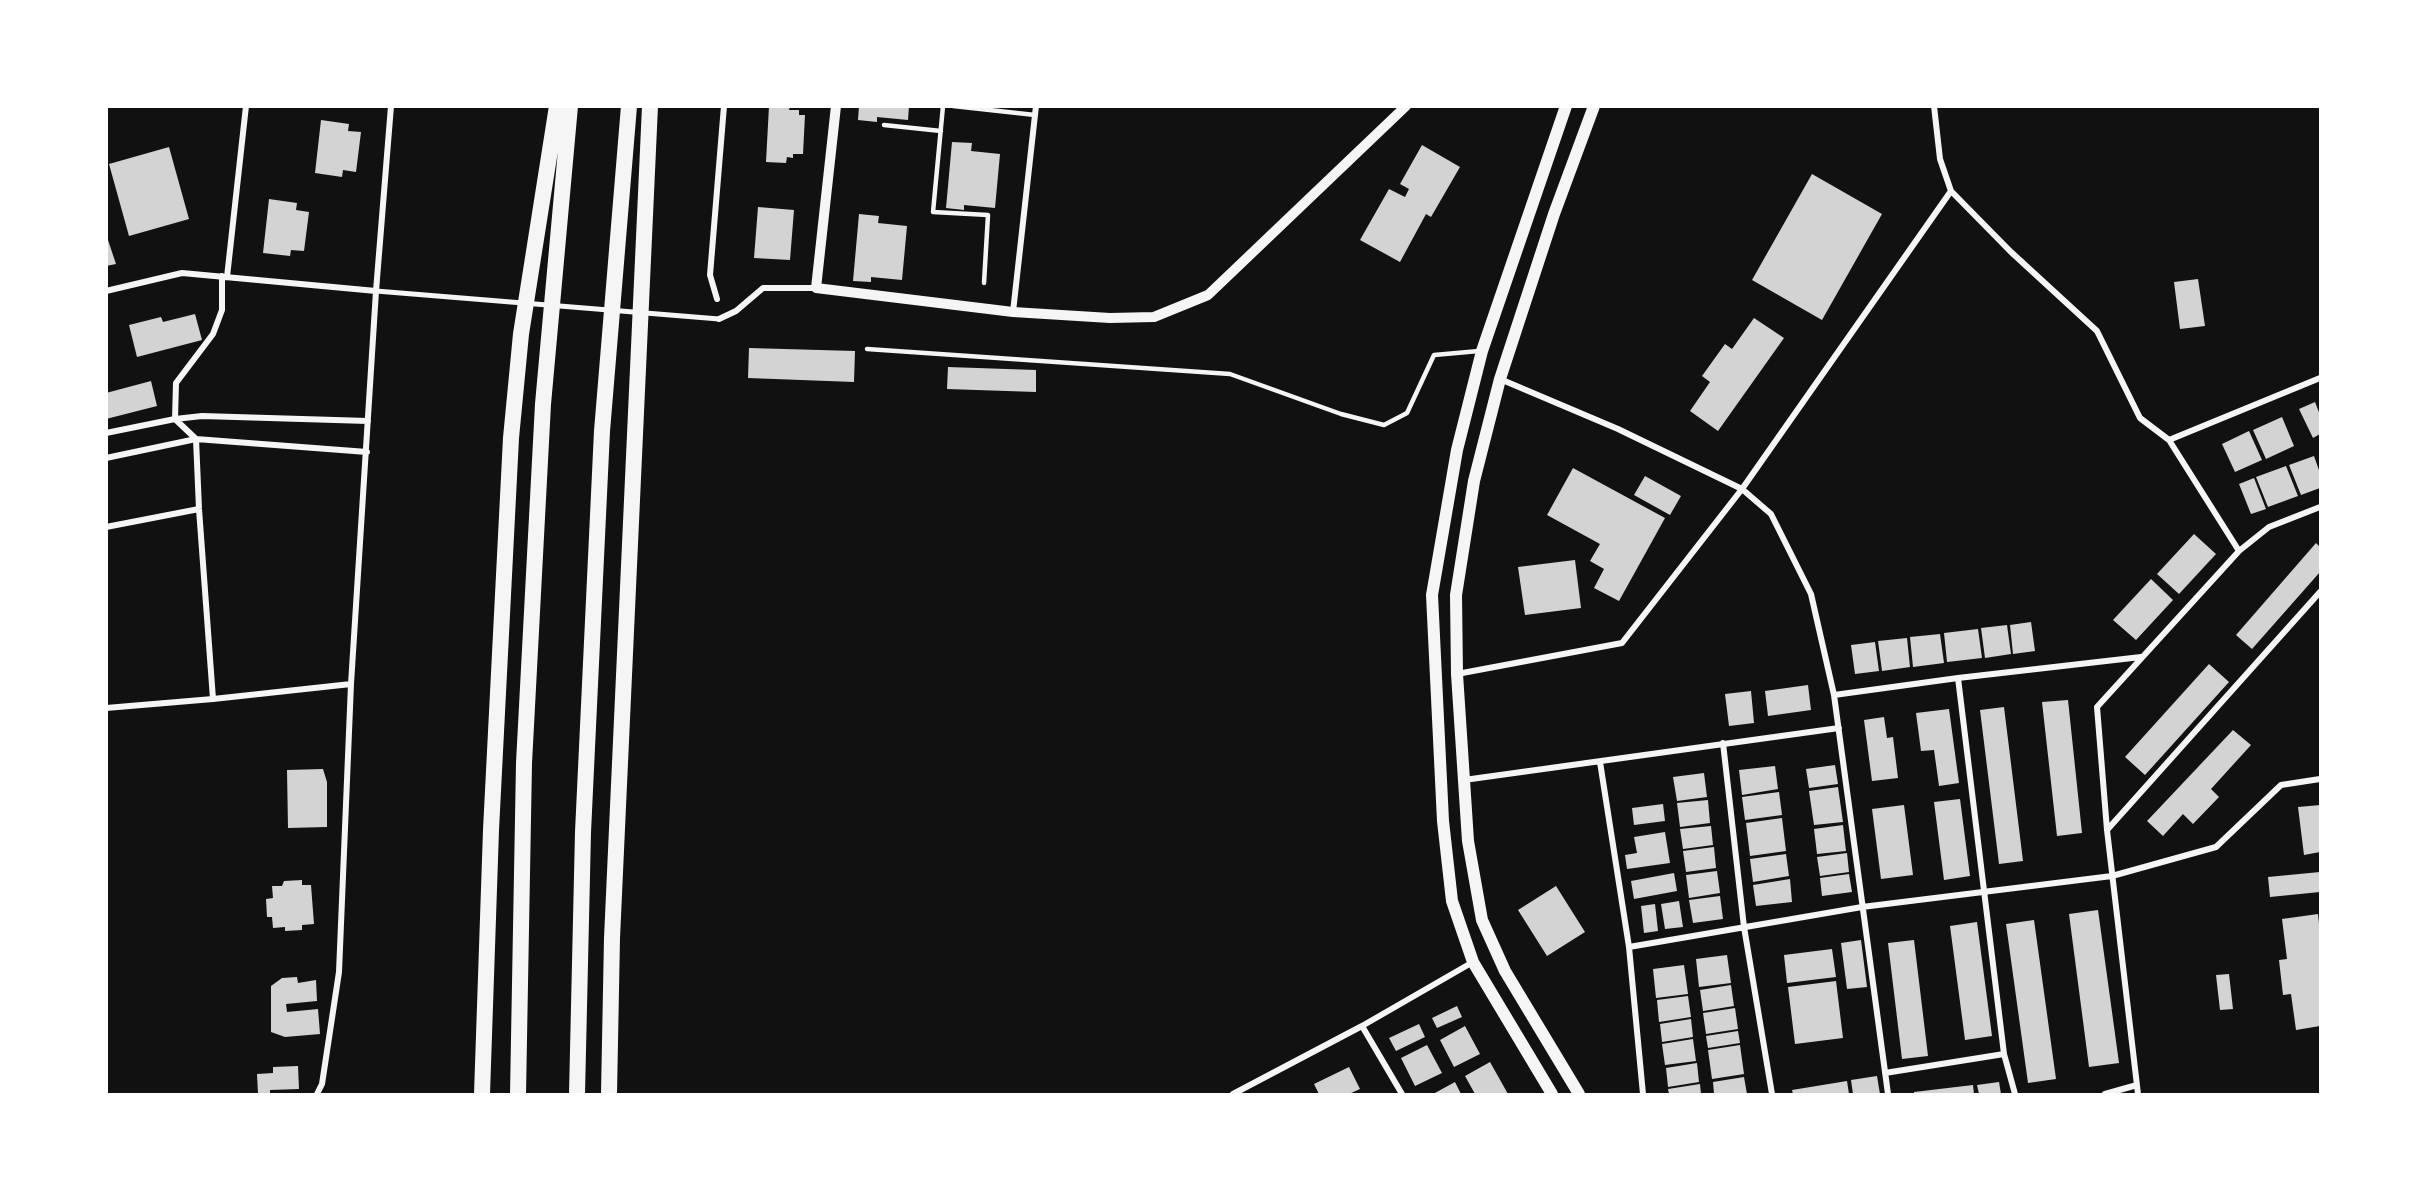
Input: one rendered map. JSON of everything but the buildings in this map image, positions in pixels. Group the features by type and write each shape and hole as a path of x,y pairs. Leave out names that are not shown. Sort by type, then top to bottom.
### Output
{"highway":[{"path":"482,1095 491,831 511,438 521,334 557,106"},
{"path":"518,1095 524,763 541,440 570,106"},
{"path":"576,1095 583,820 602,431 628,106"},
{"path":"609,1095 612,938 650,106"}],"main road":[{"path":"1552,1095 1473,962 1452,901 1443,821 1432,595 1457,450 1482,351 1566,106"},
{"path":"1579,1095 1506,971 1482,920 1468,841 1457,674 1456,595 1474,481 1500,379 1554,214 1594,106"}],"street":[{"path":"213,699 196,439 175,419 176,383 213,334 222,310 224,276 246,106"},
{"path":"317,1095 322,1084 339,972 351,684 376,291 391,106"},
{"path":"717,299 710,275 724,106"},
{"path":"816,288 836,106"},
{"path":"1013,312 1036,106"},
{"path":"106,291 182,273 719,319 736,311 763,288 816,288 1013,312 1110,318 1154,316 1208,295 1406,106"},
{"path":"1934,106 1940,159 1951,191 2011,252 2097,331 2140,418 2169,440 2239,551"},
{"path":"1457,674 1622,643 1742,489 1951,191"},
{"path":"2169,440 2320,378"},
{"path":"1500,379 1618,429 1742,489 1771,514 1810,594 1834,695 1888,1095"},
{"path":"106,433 202,416 368,421"},
{"path":"106,458 196,439 367,452"},
{"path":"2138,1095 2107,830 2097,707 2239,551 2270,527 2320,507"},
{"path":"106,527 199,509"},
{"path":"2107,830 2320,592"},
{"path":"1834,695 2141,657"},
{"path":"1958,678 2004,1054 2015,1095"},
{"path":"106,708 351,684"},
{"path":"1464,780 1839,728"},
{"path":"1724,743 1744,927 1772,1095"},
{"path":"1600,762 1629,947 1643,1095"},
{"path":"1629,947 1862,907 2112,876 2216,847 2281,785 2320,779"},
{"path":"1233,1095 1362,1026 1473,962"},
{"path":"1362,1026 1402,1095"},
{"path":"1885,1073 2004,1054"},
{"path":"2105,1095 2137,1085"}],"lane":[{"path":"943,106 933,212 988,215 984,283"},
{"path":"953,106 1035,115"},
{"path":"884,125 940,131"},
{"path":"867,349 1230,374 1341,414 1384,425 1407,413 1434,356 1482,351"}]}
